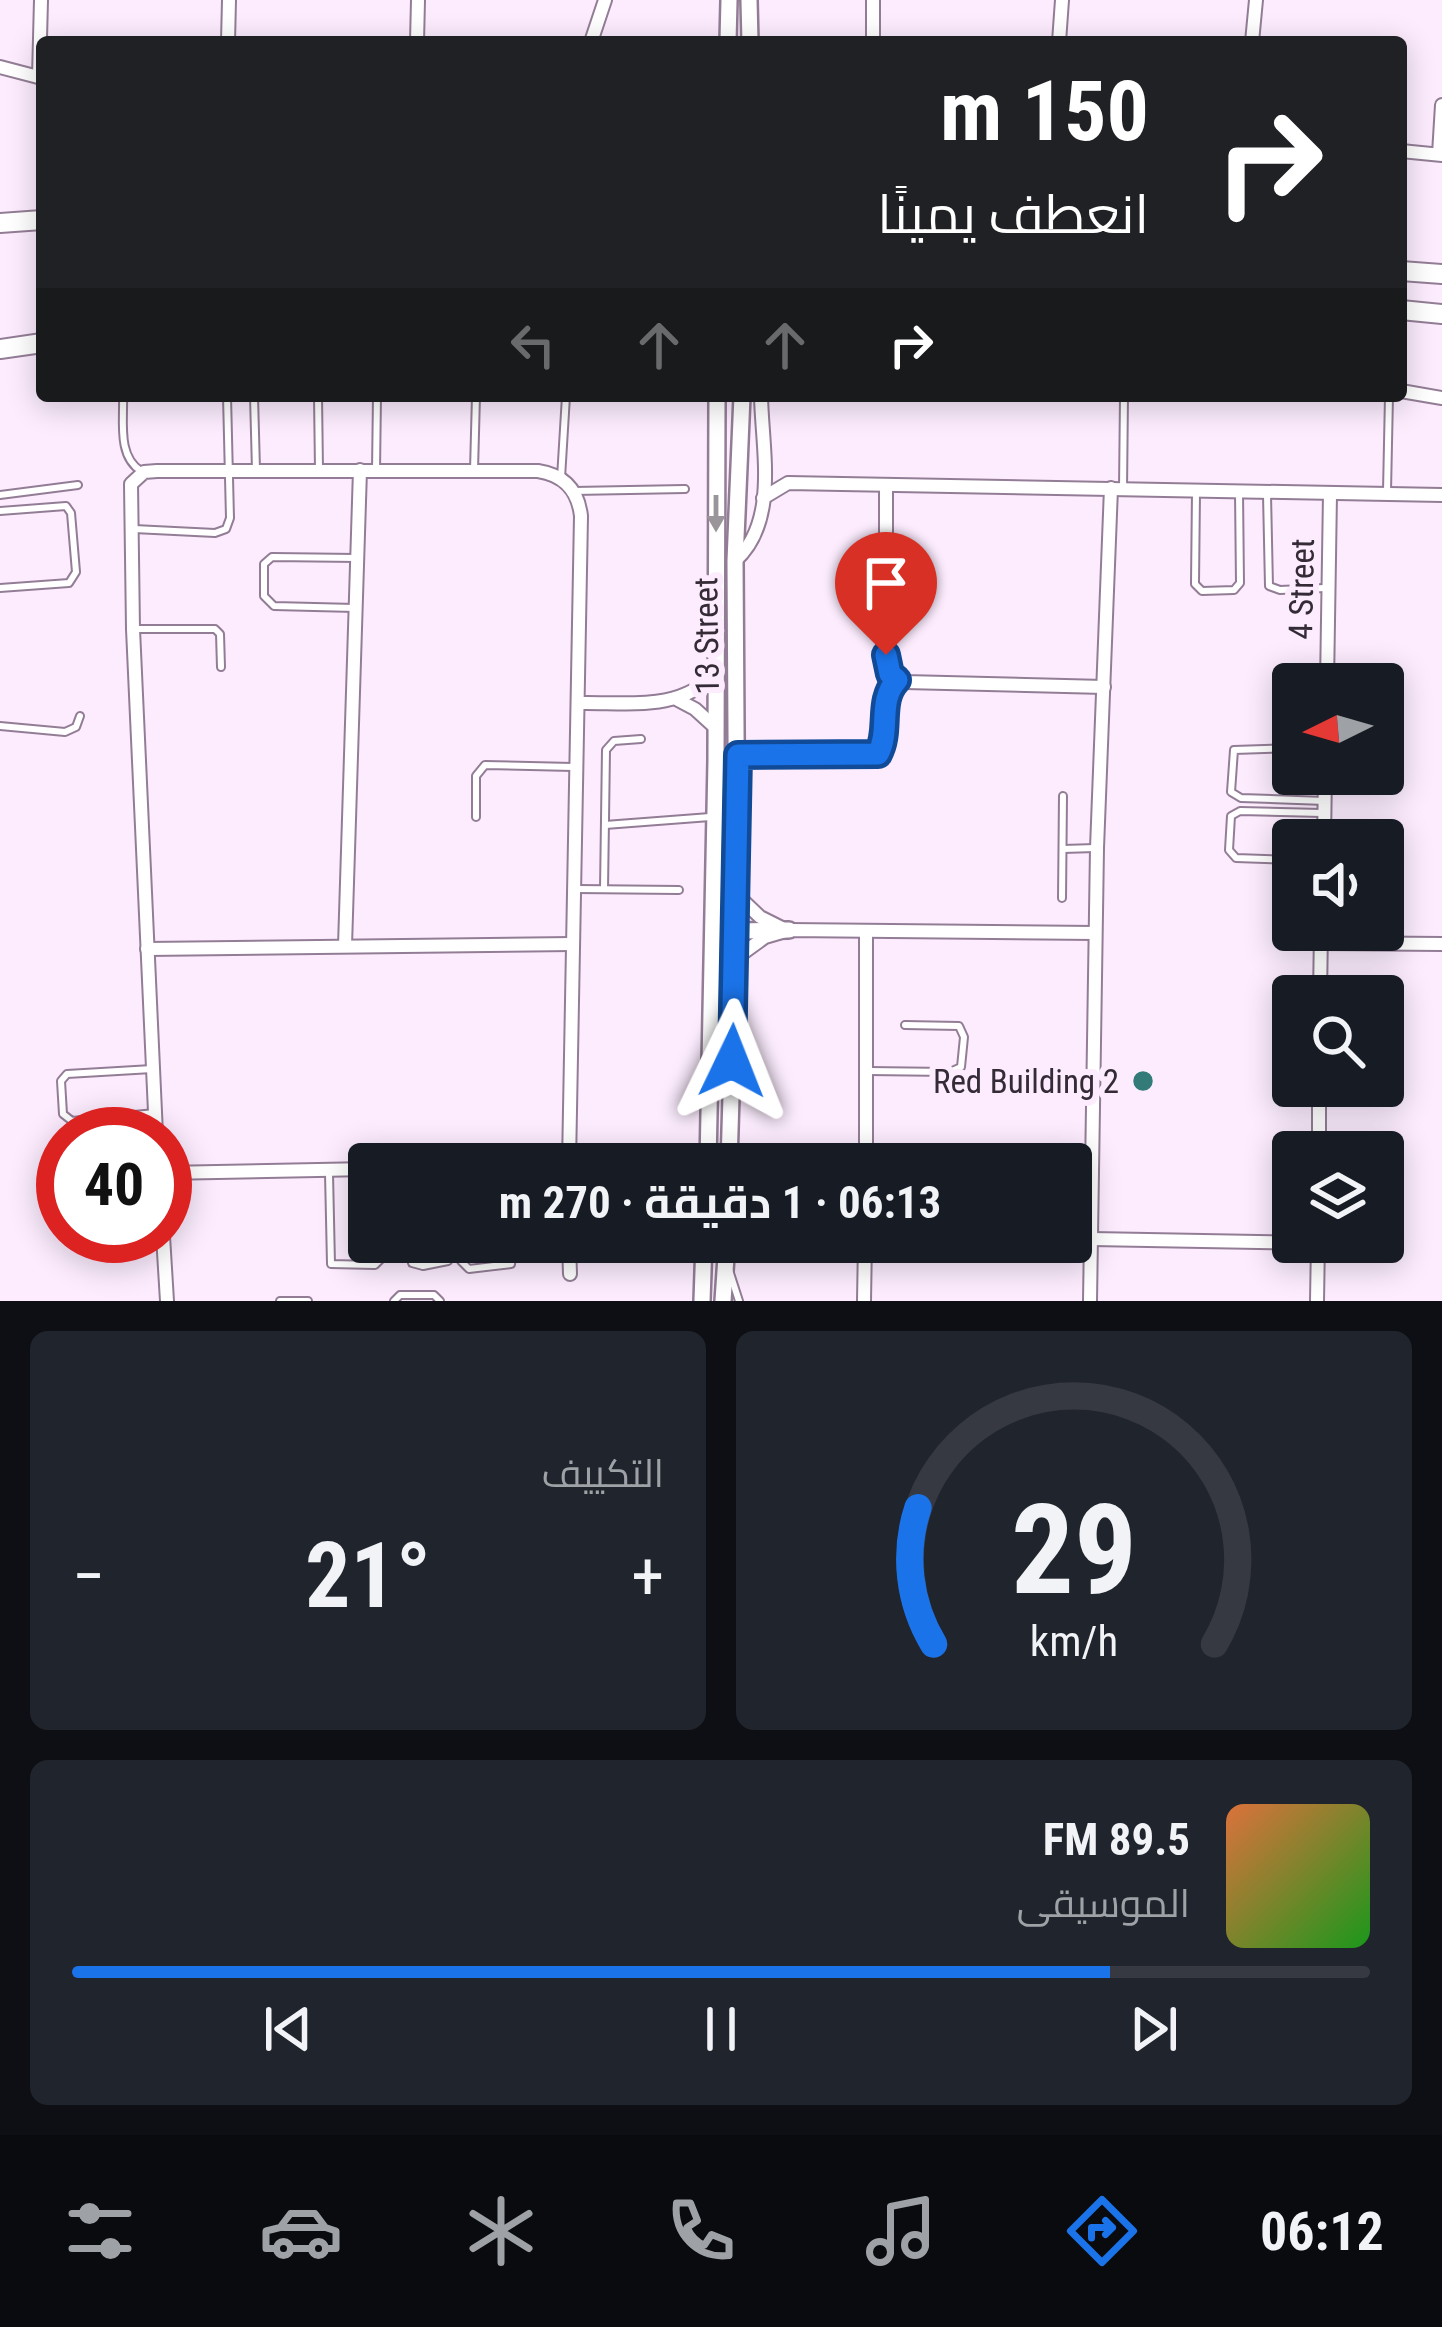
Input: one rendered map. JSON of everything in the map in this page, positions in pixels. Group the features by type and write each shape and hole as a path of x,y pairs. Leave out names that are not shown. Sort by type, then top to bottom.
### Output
{"main road":[{"path":"0,223 36,220"},
{"path":"1407,271 1442,274"},
{"path":"1407,311 1442,314"},
{"path":"0,350 36,345"}],"street":[{"path":"41,0 41,36"},
{"path":"228,36 229,0"},
{"path":"417,36 418,0"},
{"path":"593,36 605,0"},
{"path":"728,36 729,0"},
{"path":"749,0 750,36"},
{"path":"872,36 873,0"},
{"path":"1059,36 1062,0"},
{"path":"1253,36 1256,0"},
{"path":"0,67 36,76"},
{"path":"1407,151 1440,154 1442,105"},
{"path":"1407,392 1442,398"},
{"name":"13 Street","path":"708,1143 717,729 717,402"},
{"name":"13 Street","path":"730,1143 737,895 735,561 742,402"},
{"path":"735,561 754,540 763,498 761,402"},
{"path":"763,456 788,483"},
{"path":"345,946 360,470"},
{"path":"155,1107 131,484 144,472 538,471 561,478 574,491 581,516 569,1143"},
{"path":"763,498 788,483 1442,495"},
{"path":"886,485 890,674 897,680 1104,687"},
{"path":"1092,1162 1097,848 1117,489"},
{"name":"4 Street","path":"1327,663 1330,494"},
{"path":"580,703 677,700 715,673"},
{"path":"677,700 717,729"},
{"path":"1325,795 1325,819"},
{"path":"714,817 722,843 724,912 736,929 752,933 1095,933"},
{"path":"737,895 760,917 789,930"},
{"path":"736,958 757,941 789,930"},
{"path":"866,931 866,1143"},
{"path":"1404,941 1442,944"},
{"path":"147,949 572,944"},
{"path":"192,1172 348,1169"},
{"path":"1092,1239 1272,1241"},
{"path":"164,1263 166,1301"},
{"path":"570,1263 570,1274"},
{"path":"702,1301 703,1263"},
{"path":"722,1301 725,1263"},
{"path":"864,1301 865,1263"},
{"path":"1090,1301 1091,1263"},
{"path":"1317,1301 1318,1263"}],"lane":[{"path":"123,402 125,454 131,465 144,472"},
{"path":"130,529 221,532 229,524 227,402"},
{"path":"254,402 256,470"},
{"path":"318,402 320,470"},
{"path":"376,470 377,402"},
{"path":"474,472 476,402"},
{"path":"561,478 566,402"},
{"path":"1117,489 1124,402"},
{"path":"1387,495 1389,402"},
{"path":"0,495 79,485"},
{"path":"574,491 685,489"},
{"path":"1196,490 1195,584 1202,591 1234,590 1240,583 1239,490"},
{"path":"1267,492 1269,586 1280,590 1328,587"},
{"path":"0,511 66,506 71,513 76,572 65,584 0,588"},
{"path":"355,608 274,606 264,596 263,569 272,557 357,558"},
{"path":"133,628 214,629 220,634 221,668"},
{"path":"738,755 878,754 884,742 886,696 897,680"},
{"path":"0,726 65,732 76,728 80,716"},
{"path":"604,889 606,750 614,741 641,739"},
{"path":"1272,749 1234,750 1231,792 1237,797 1325,807"},
{"path":"476,817 476,776 485,765 577,767"},
{"path":"1062,898 1063,796"},
{"path":"1272,860 1232,855 1233,813 1325,807"},
{"path":"605,825 714,817"},
{"path":"1063,849 1097,848"},
{"path":"574,889 679,890"},
{"path":"868,1071 950,1072 961,1067 964,1037 958,1026 905,1025"},
{"path":"63,1107 61,1081 67,1075 152,1069"},
{"path":"329,1169 332,1264 377,1263"},
{"path":"464,1263 475,1269 511,1263"},
{"path":"725,1263 739,1301"},
{"path":"394,1301 400,1295 427,1294 440,1301"},
{"path":"280,1301 308,1301"}],"place":[{"name":"Red Building 2","path":"1143,1081"}],"route":[{"path":"732,1061 738,755 878,754 884,742 886,696 897,680 886,665 886,655"}]}
